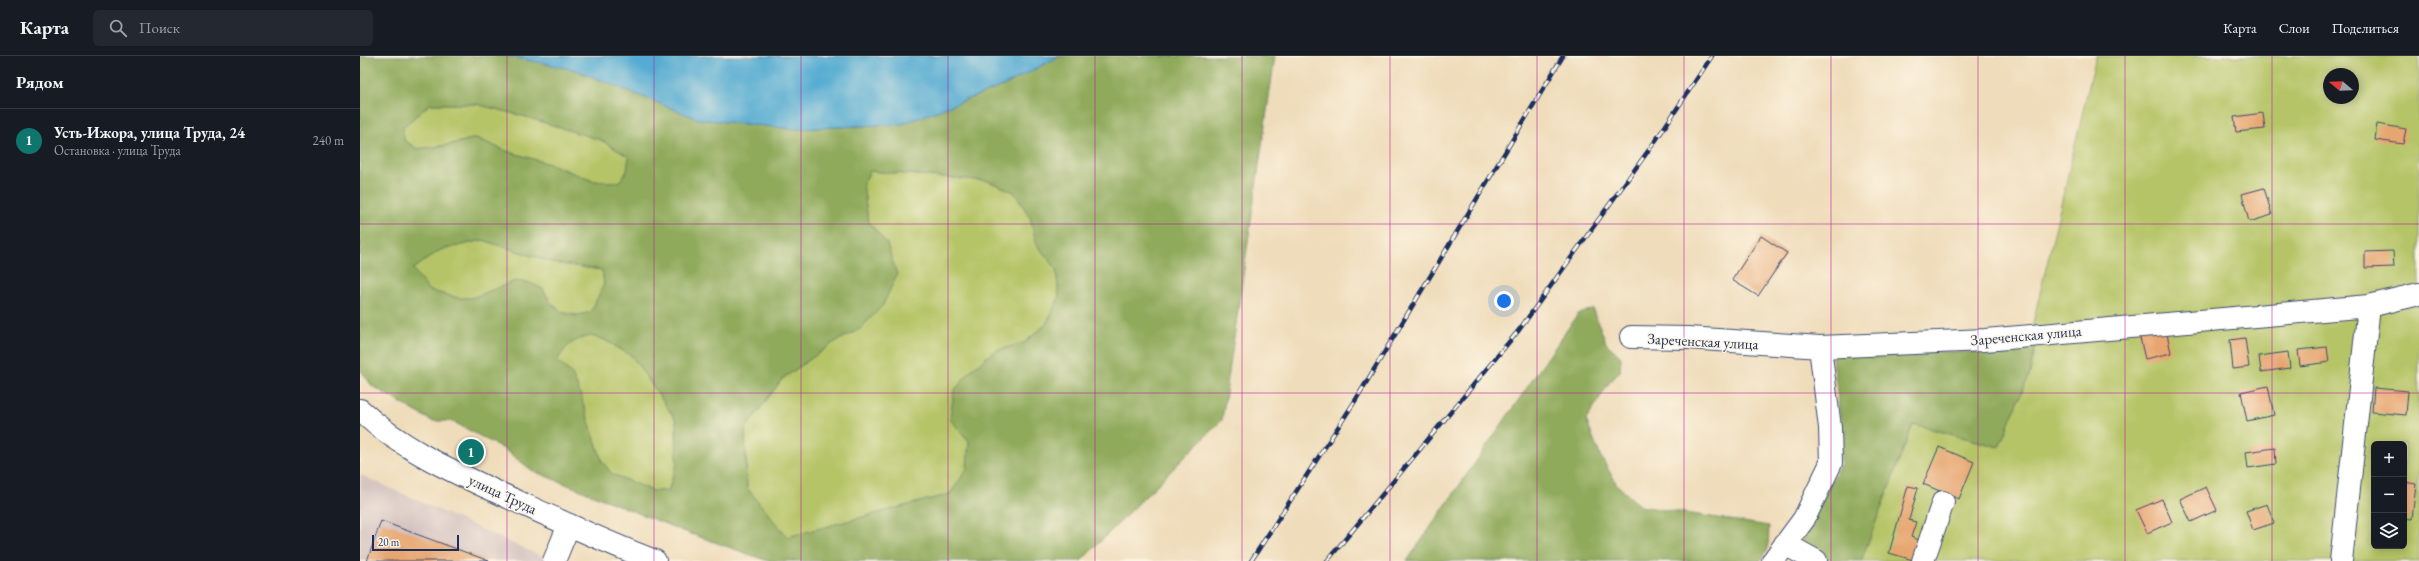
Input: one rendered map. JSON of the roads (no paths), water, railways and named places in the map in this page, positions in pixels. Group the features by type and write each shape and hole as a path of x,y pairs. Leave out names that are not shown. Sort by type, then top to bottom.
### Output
{"street":[{"name":"Зареченская улица","path":"1631,337 1688,338 1820,347 1985,340 2369,306 2419,294"},
{"path":"2341,561 2369,306"},
{"path":"1816,561 1779,553 1804,519 1831,463 1830,428 1820,347"},
{"name":"улица Труда","path":"360,410 376,426 450,470 569,525 655,561"},
{"path":"1923,561 1943,502"},
{"path":"554,561 569,525"}],"water":[{"path":"507,56 1060,56 1003,86 902,124 794,129 698,119 576,70"}],"railway":[{"path":"1251,561 1355,401 1563,56"},
{"path":"1327,561 1519,330 1656,140 1712,56"}],"place":[{"name":"Усть-Ижора, улица Труда, 24","path":"471,452"}]}
